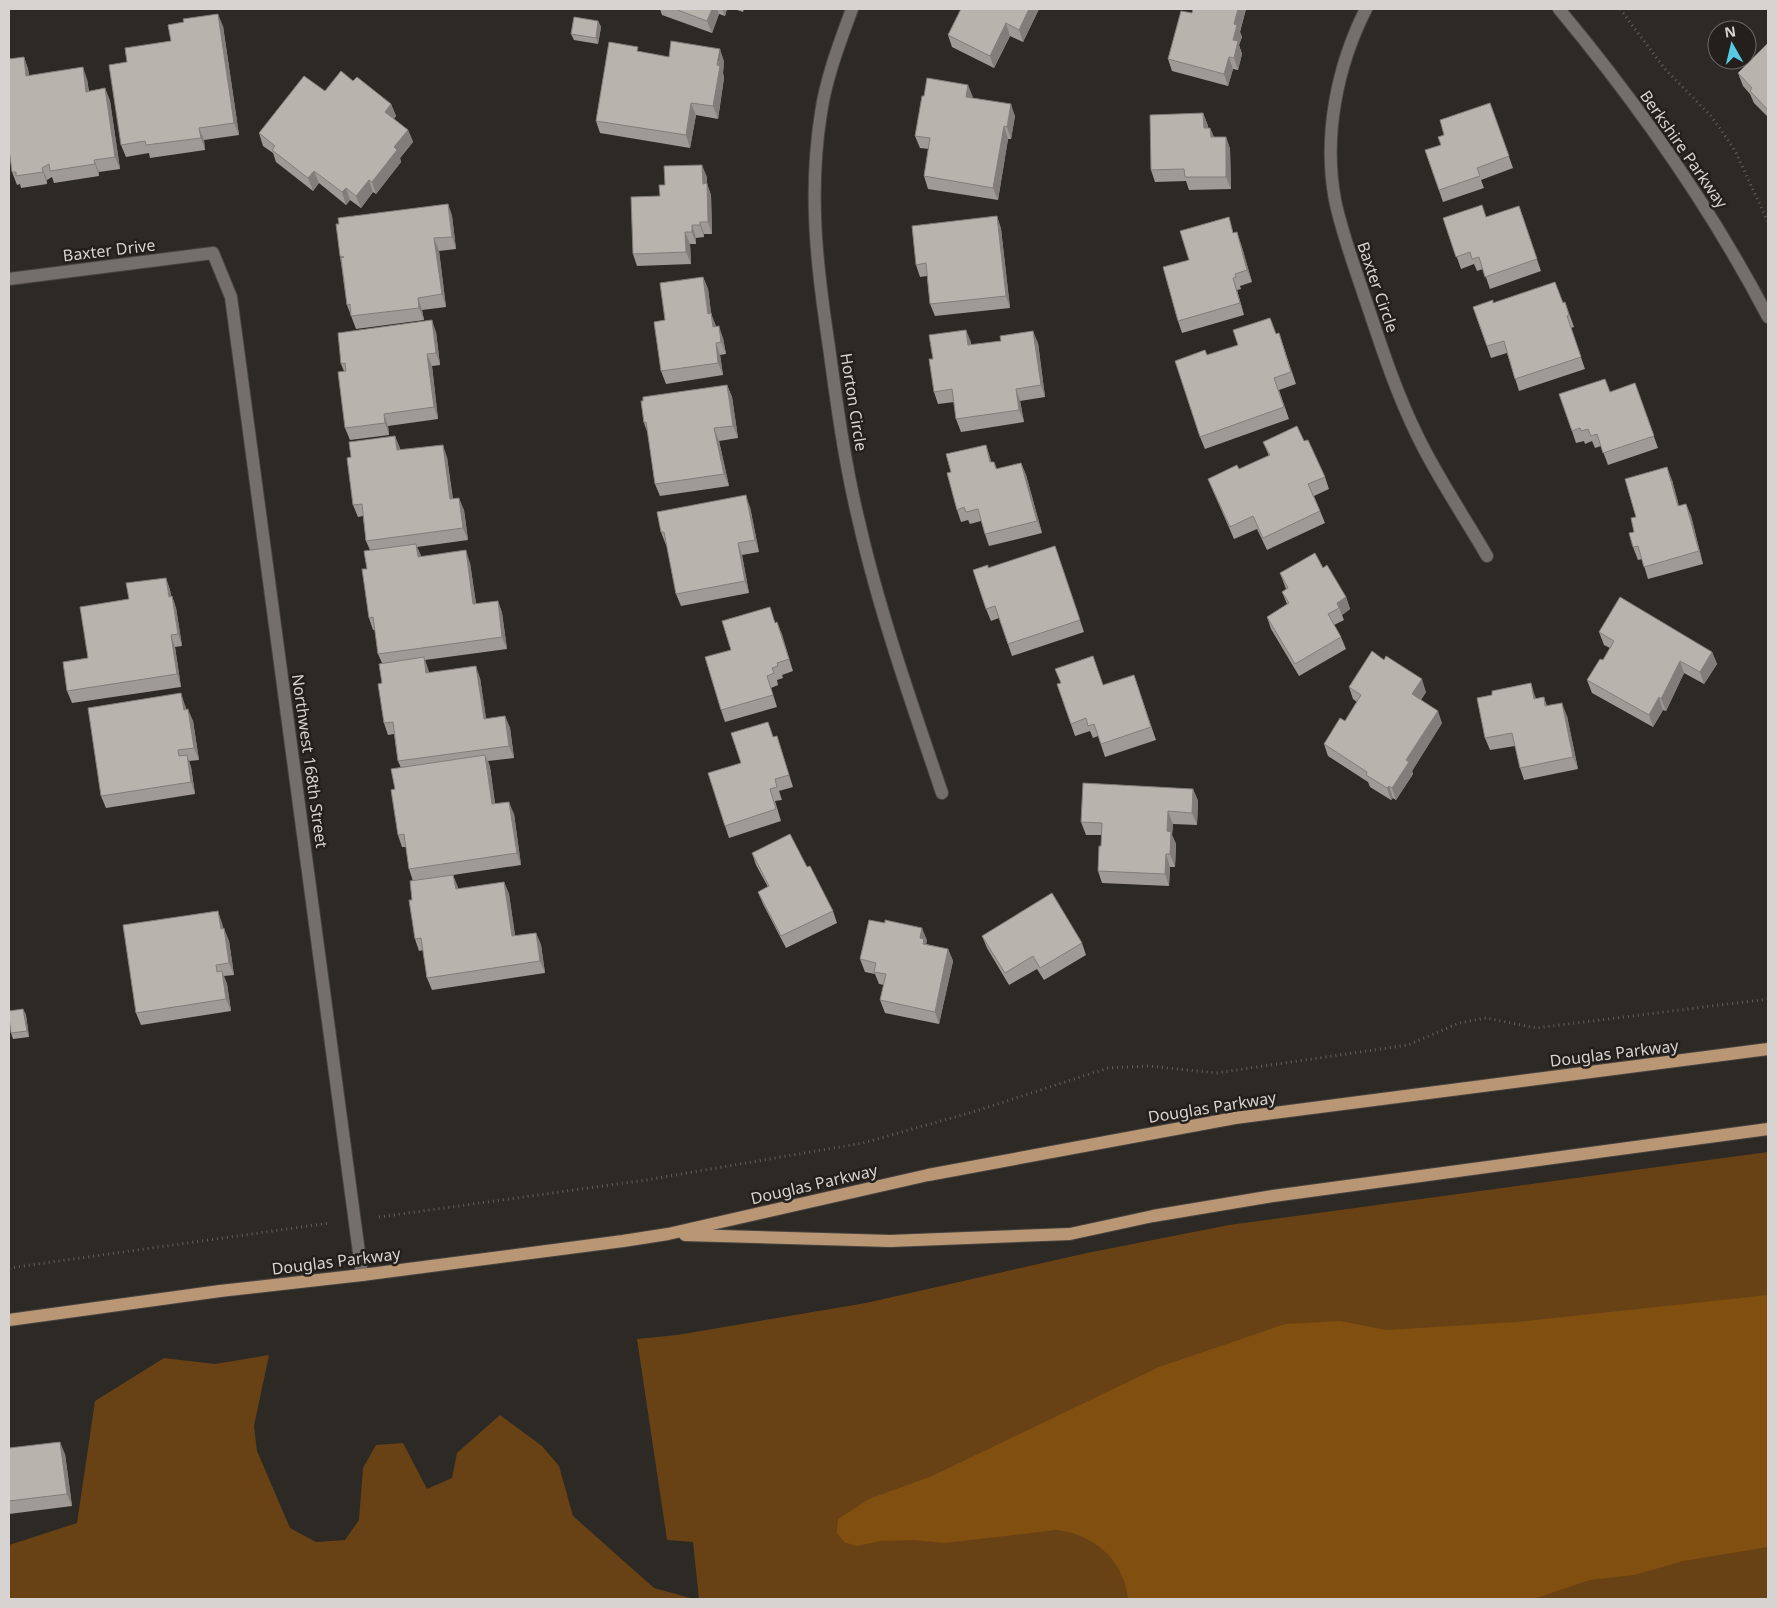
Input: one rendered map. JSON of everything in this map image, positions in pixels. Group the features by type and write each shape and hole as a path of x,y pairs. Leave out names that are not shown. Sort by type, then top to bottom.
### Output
{"main road":[{"name":"Douglas Parkway","path":"9,1320 668,1234 938,1173 1225,1120 1768,1049"},
{"name":"Douglas Parkway","path":"668,1234 890,1241 1070,1234 1153,1216 1273,1196 1768,1129"}],"street":[{"name":"Horton Circle","path":"852,9 840,41 821,112 814,186 816,259 841,435 859,523 882,607 942,794"},
{"name":"Baxter Circle","path":"1366,9 1342,70 1334,113 1332,156 1335,198 1346,242 1391,375 1418,436 1487,556"},
{"name":"Berkshire Parkway","path":"1558,9 1598,56 1657,136 1763,295 1768,317"},
{"name":"Baxter Drive","path":"9,279 213,254"},
{"name":"Northwest 168th Street","path":"213,254 231,297 362,1275"}],"path":[{"path":"1620,9 1665,69 1711,116 1726,137 1736,153 1768,222"},
{"path":"386,1216 646,1180 863,1143 976,1111 1108,1068 1149,1066 1216,1073 1408,1044 1459,1023 1486,1018 1536,1028 1768,999"},
{"path":"9,1268 333,1222"}],"shaded area":[{"path":"1768,1152 1768,1599 699,1599 693,1542 667,1540 637,1339 677,1335 866,1303 1087,1253 1229,1225"},
{"path":"1768,1295 1768,1547 1683,1561 1634,1575 1590,1580 1533,1599 1128,1599 1120,1572 1105,1551 1083,1537 1070,1533 1056,1530 944,1543 914,1540 881,1541 856,1546 844,1542 837,1533 838,1519 869,1499 932,1476 1159,1367 1285,1324 1340,1321 1386,1330 1516,1322"},
{"path":"269,1355 254,1426 257,1451 290,1528 316,1542 345,1540 359,1520 363,1468 376,1445 403,1443 427,1489 452,1478 457,1453 500,1415 542,1446 559,1466 573,1516 654,1588 694,1599 9,1599 9,1545 77,1523 95,1401 164,1358 215,1364"}],"building":[{"path":"675,9 712,9 707,21"},
{"path":"961,9 1029,9 1019,30 1006,23 990,56 948,35"},
{"path":"1193,9 1238,9 1234,24 1237,25 1233,40 1238,41 1234,58 1229,57 1224,74 1168,59 1181,11 1192,13"},
{"path":"218,14 234,123 199,128 201,138 146,145 145,141 121,145 109,65 127,62 125,48 171,41 168,25 184,22 183,19"},
{"path":"574,17 598,21 596,38 571,34"},
{"path":"671,41 720,49 717,65 720,66 713,106 691,103 686,135 596,121 609,42 638,47 637,51 669,57"},
{"path":"1768,43 1768,110 1750,91 1752,88 1738,73 1741,70 1757,70 1757,54"},
{"path":"24,57 26,76 83,67 86,92 105,88 115,157 94,160 95,164 50,171 49,164 42,168 43,172 16,176 16,172 12,172 9,149 9,59"},
{"path":"341,71 353,81 357,77 391,104 385,112 408,130 394,147 397,150 372,182 369,180 356,196 346,188 342,192 314,171 308,178 272,150 275,146 259,133 304,76 325,91"},
{"path":"927,78 968,85 966,97 1011,104 1007,127 1004,126 993,188 924,176 930,138 915,136"},
{"path":"1490,103 1509,156 1477,168 1480,176 1439,190 1425,150 1441,145 1438,137 1444,135 1440,120"},
{"path":"1203,113 1204,128 1210,128 1211,137 1226,137 1226,177 1185,177 1184,169 1151,170 1150,115"},
{"path":"702,165 703,184 707,183 708,222 692,225 692,232 685,232 686,252 633,254 631,197 660,196 659,185 665,185 664,166"},
{"path":"448,204 452,237 434,238 442,294 418,298 419,308 351,316 350,304 347,305 341,258 344,257 340,256 336,224 339,224 338,218"},
{"path":"1482,205 1486,217 1519,206 1537,259 1485,277 1479,257 1472,259 1470,252 1456,257 1443,218"},
{"path":"997,216 1006,296 930,304 926,263 916,265 912,226"},
{"path":"1229,217 1233,233 1237,232 1247,270 1235,274 1236,277 1233,278 1240,303 1178,321 1163,267 1189,260 1180,231"},
{"path":"703,277 708,314 711,313 713,327 719,326 721,342 716,343 718,363 661,371 654,322 665,320 660,283"},
{"path":"1555,282 1563,303 1565,302 1569,315 1567,316 1581,357 1515,379 1504,341 1487,346 1473,307 1493,300 1493,303"},
{"path":"1270,318 1276,334 1279,333 1291,372 1274,378 1284,407 1200,437 1175,361 1205,350 1207,355 1238,345 1233,330"},
{"path":"432,320 436,353 427,354 434,407 384,414 385,423 345,428 338,372 346,371 345,363 341,364 338,333"},
{"path":"966,330 968,345 1001,341 1000,336 1033,331 1041,385 1016,389 1019,410 956,419 952,389 934,392 929,359 933,359 929,335"},
{"path":"1605,379 1610,392 1635,383 1654,436 1603,453 1597,434 1591,436 1588,429 1581,431 1580,428 1572,431 1559,394"},
{"path":"727,385 733,426 714,428 724,474 655,484 646,422 644,423 641,401 643,401 643,397"},
{"path":"1297,426 1304,441 1308,440 1325,477 1308,484 1320,511 1263,538 1253,516 1230,527 1208,479 1237,465 1239,469 1270,455 1263,442"},
{"path":"395,436 397,450 443,445 450,499 459,498 463,528 366,541 362,504 353,505 347,458 351,457 349,442"},
{"path":"986,445 990,462 994,462 996,469 1021,463 1037,521 985,534 978,509 966,512 964,507 957,510 947,473 951,472 946,454"},
{"path":"1667,467 1678,506 1686,504 1699,551 1644,567 1638,546 1633,547 1629,533 1634,532 1631,518 1636,517 1625,479"},
{"path":"746,495 755,540 738,543 745,581 676,594 664,532 661,532 657,512"},
{"path":"416,544 418,557 466,550 473,604 498,601 502,637 378,654 373,617 369,618 362,569 367,569 364,551"},
{"path":"1055,546 1080,620 1008,644 995,606 986,609 973,570 988,565 988,568"},
{"path":"1315,553 1323,568 1327,565 1346,597 1337,603 1339,608 1328,614 1341,637 1295,664 1267,617 1289,603 1282,592 1288,588 1280,573"},
{"path":"166,578 169,597 172,596 178,634 171,635 177,674 67,691 63,662 88,658 80,607 129,599 126,583"},
{"path":"1620,597 1712,652 1700,672 1680,661 1661,699 1659,697 1649,715 1587,680 1600,659 1603,660 1614,641 1599,632"},
{"path":"770,607 789,659 777,663 778,666 772,668 774,673 767,676 773,695 721,710 705,657 731,650 722,621"},
{"path":"1372,651 1384,660 1386,656 1422,679 1412,694 1438,711 1406,760 1409,762 1392,788 1389,786 1387,788 1366,775 1367,772 1324,744 1340,718 1345,721 1361,695 1349,687"},
{"path":"1093,656 1103,685 1134,675 1151,727 1101,744 1094,724 1088,726 1086,718 1071,724 1057,684 1061,683 1055,669"},
{"path":"424,657 426,673 476,666 484,719 505,716 509,746 398,761 393,722 384,723 378,684 382,683 379,664"},
{"path":"1531,683 1534,699 1544,697 1545,706 1562,703 1573,757 1520,768 1512,733 1485,738 1477,698 1492,695 1492,691"},
{"path":"181,693 184,710 188,709 194,748 178,750 179,756 187,755 191,782 101,796 88,708"},
{"path":"768,722 773,737 777,736 789,775 775,779 777,787 770,789 776,809 725,826 708,773 741,763 731,733"},
{"path":"485,755 492,804 509,802 517,853 409,869 404,834 398,835 391,790 395,789 391,769"},
{"path":"1083,783 1193,789 1192,813 1168,811 1167,831 1171,832 1170,854 1166,854 1165,874 1098,871 1102,823 1081,822"},
{"path":"790,834 807,867 810,866 833,911 781,936 758,892 769,886 752,853"},
{"path":"453,875 456,889 504,882 512,936 536,933 540,961 427,978 421,938 415,939 409,900 412,900 410,881"},
{"path":"1052,893 1082,943 1040,968 1033,956 1005,973 982,936"},
{"path":"218,911 221,929 224,928 229,963 216,965 217,972 222,971 226,999 136,1013 123,925"},
{"path":"869,920 885,923 885,920 922,928 920,938 924,939 923,944 948,949 935,1012 880,1000 886,974 874,972 876,963 860,959"},
{"path":"23,1009 27,1031 11,1033 9,1011"},
{"path":"60,1442 67,1494 9,1501 9,1448"}]}
